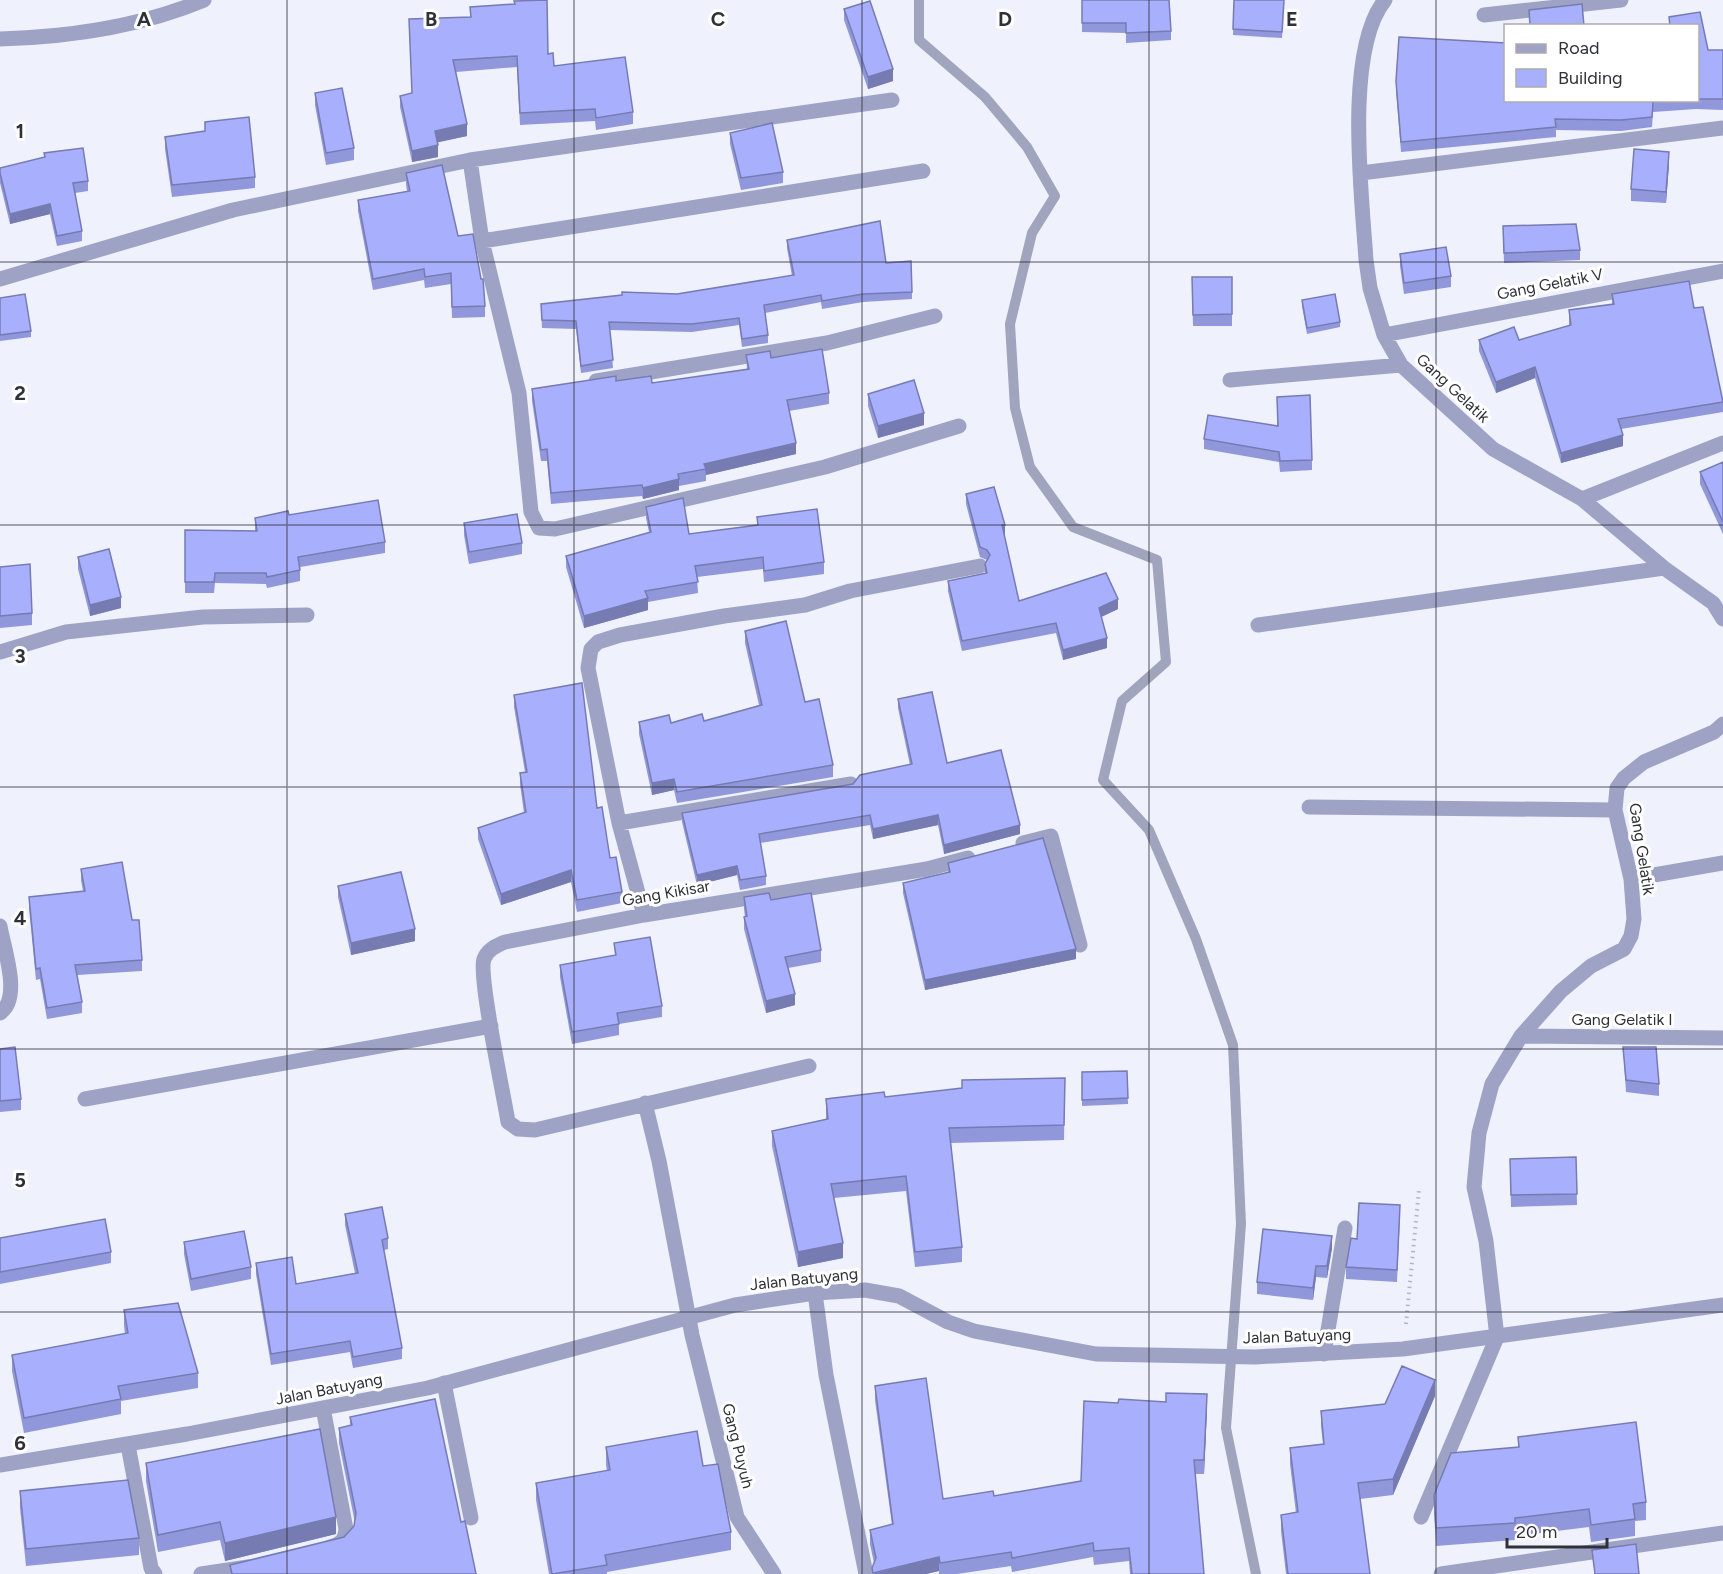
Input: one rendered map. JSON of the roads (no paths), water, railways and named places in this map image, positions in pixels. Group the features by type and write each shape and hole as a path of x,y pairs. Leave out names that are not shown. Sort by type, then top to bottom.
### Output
{"street":[{"path":"0,39 35,38 122,24 179,11 204,0"},
{"name":"Gang Gelatik","path":"1385,0 1367,41 1358,89 1361,174 1370,288 1384,335 1401,365 1493,449 1581,499 1664,568 1713,603 1723,619"},
{"path":"1484,15 1621,0"},
{"path":"0,279 233,210 470,160 892,100"},
{"path":"1361,174 1723,128"},
{"path":"470,160 482,241 525,392 531,512 539,528 555,529 825,467 959,426"},
{"path":"482,241 923,171"},
{"name":"Gang Gelatik V","path":"1384,335 1723,271"},
{"path":"577,384 827,343 935,316"},
{"path":"1230,380 1401,365"},
{"path":"1581,499 1723,443"},
{"path":"644,915 619,823 588,668 591,649 598,642 620,635 724,616 806,605 850,591 980,566"},
{"path":"1258,626 1664,568"},
{"path":"0,652 66,632 203,617 307,615"},
{"name":"Gang Gelatik","path":"1497,1337 1486,1241 1474,1186 1479,1133 1492,1084 1521,1036 1561,991 1591,966 1624,949 1631,936 1634,920 1631,879 1615,810 1617,788 1624,778 1644,762 1714,732 1723,724"},
{"path":"619,823 851,784"},
{"path":"1309,807 1615,810"},
{"path":"1006,848 1051,836 1080,945"},
{"name":"Gang Kikisar","path":"809,1066 535,1130 518,1129 508,1122 483,961 490,950 505,942 644,915 927,869 983,854"},
{"path":"1631,879 1723,863"},
{"path":"0,926 12,995 8,1008 0,1013"},
{"path":"85,1099 492,1026"},
{"name":"Gang Gelatik I","path":"1521,1036 1723,1038"},
{"path":"645,1103 659,1161 688,1318"},
{"path":"1324,1354 1345,1228"},
{"name":"Jalan Batuyang","path":"0,1465 128,1445 444,1383 735,1305 815,1293 865,1290 898,1296 948,1322 974,1331 1040,1346 1096,1354 1255,1357 1403,1348 1723,1305"},
{"path":"815,1293 826,1375 866,1574"},
{"name":"Gang Puyuh","path":"688,1318 737,1517 774,1574"},
{"path":"1421,1517 1497,1337"},
{"path":"444,1383 471,1518"},
{"path":"316,1551 338,1545 345,1539 346,1529 323,1408"},
{"path":"128,1445 151,1568 155,1574"},
{"path":"1440,1574 1723,1533"},
{"path":"201,1574 260,1565"}],"waterway":[{"path":"919,0 919,40 985,97 1027,147 1055,196 1032,233 1010,324 1015,408 1030,467 1073,527 1157,560 1166,662 1122,701 1103,780 1149,830 1196,939 1233,1045 1241,1224 1226,1428 1256,1574"}]}
